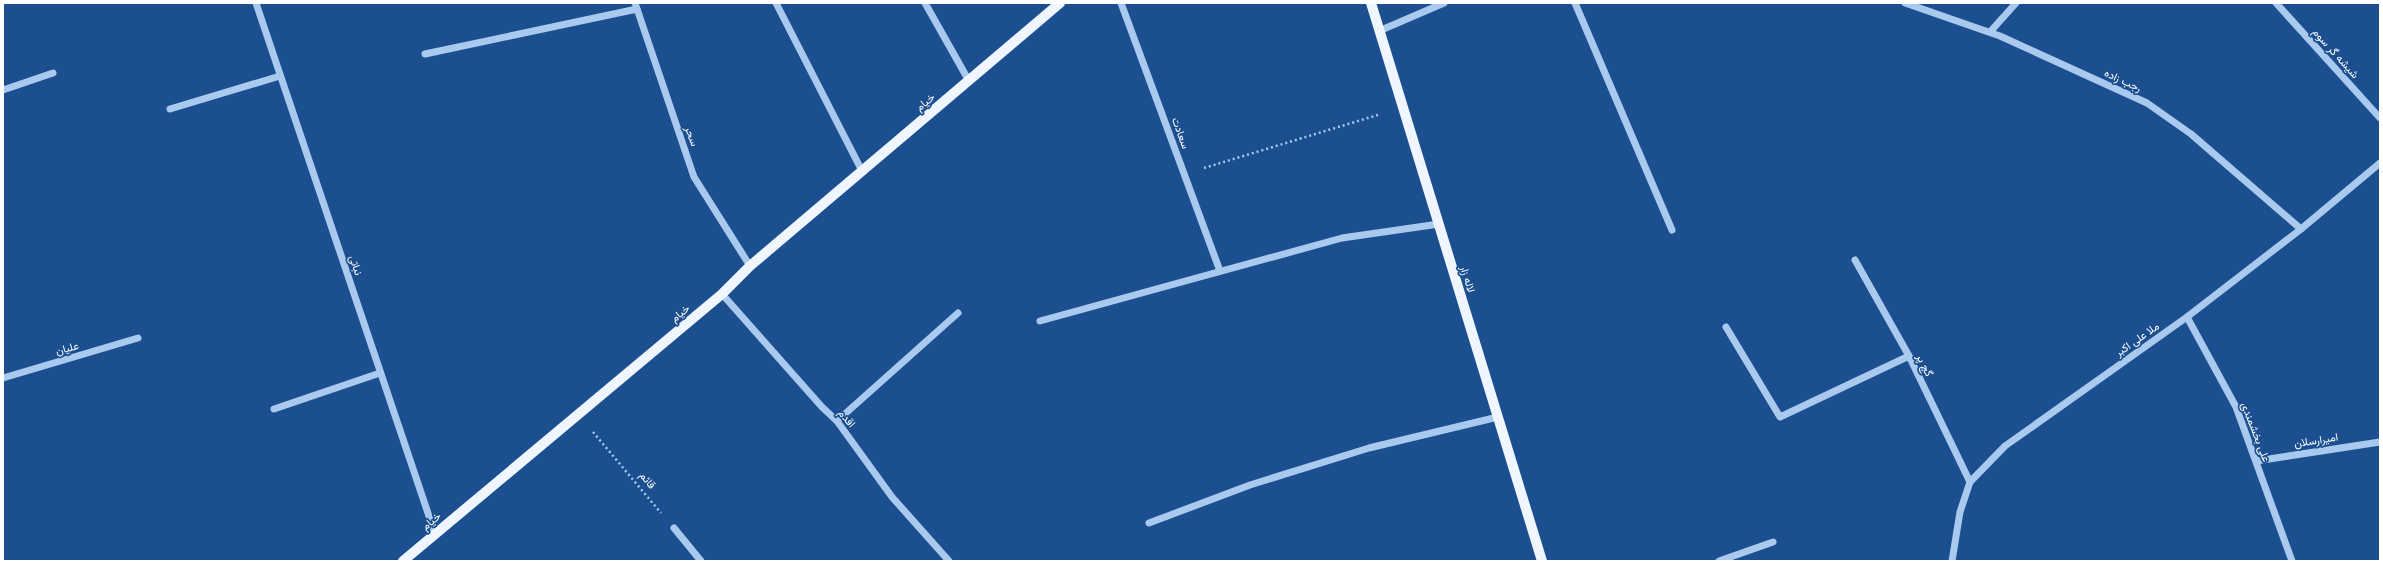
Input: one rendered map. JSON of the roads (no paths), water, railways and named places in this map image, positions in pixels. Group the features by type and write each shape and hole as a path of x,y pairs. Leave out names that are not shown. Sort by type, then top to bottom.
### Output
{"main road":[{"name":"خیام","path":"403,561 577,413 722,294 750,266 1060,3"},
{"name":"لاله زار","path":"1371,3 1542,561"}],"street":[{"name":"نباتی","path":"256,3 435,534"},
{"path":"776,3 862,171"},
{"path":"925,3 969,80"},
{"name":"سعادت","path":"1121,3 1220,271"},
{"path":"1380,31 1444,3"},
{"path":"1575,3 1672,230"},
{"name":"رجب زاده","path":"1905,3 1990,32 2147,103 2191,134 2301,229"},
{"path":"1990,32 2016,3"},
{"name":"شیشه گر سوم","path":"2276,3 2380,118"},
{"path":"425,54 636,6"},
{"name":"سحر","path":"636,6 694,176 750,266"},
{"path":"3,90 53,73"},
{"path":"170,109 280,76"},
{"name":"ملا علی اکبر","path":"1952,561 1960,512 1970,482 2005,446 2187,317 2301,229 2380,163"},
{"path":"1040,321 1342,238 1439,224"},
{"name":"گچ پر","path":"1855,260 1909,356 1970,482"},
{"name":"اقدم","path":"722,294 822,407 837,421 892,497 949,561"},
{"path":"837,421 958,313"},
{"name":"علی بخشمندی","path":"2187,317 2236,407 2292,561"},
{"path":"1726,327 1780,417 1909,356"},
{"name":"علیان","path":"3,378 138,338"},
{"path":"274,410 380,373"},
{"path":"1149,523 1250,485 1369,448 1498,417"},
{"name":"امیرارسلان","path":"2256,460 2380,442"},
{"path":"674,528 701,561"},
{"path":"1719,561 1773,542"}]}
